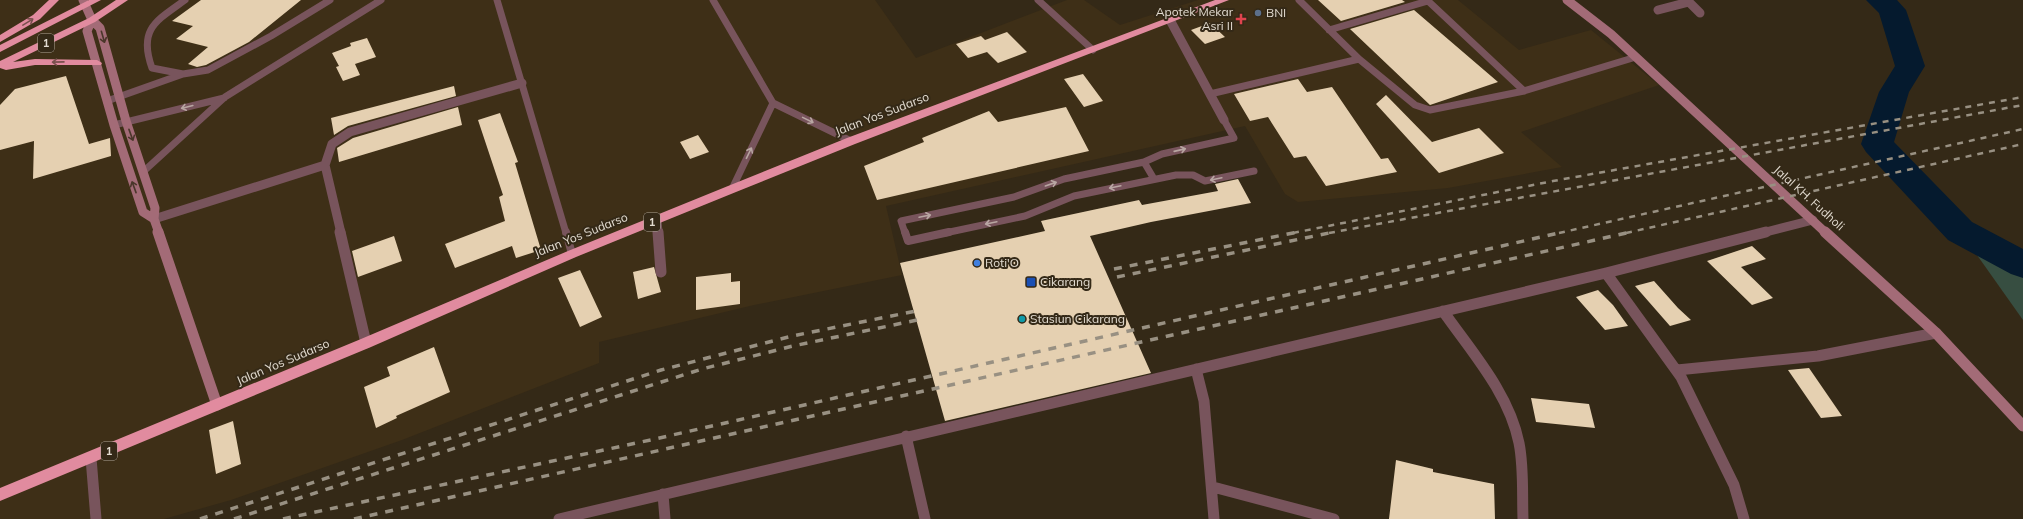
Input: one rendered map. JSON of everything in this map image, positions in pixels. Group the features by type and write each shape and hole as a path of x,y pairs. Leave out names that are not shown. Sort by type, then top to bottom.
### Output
{"highway":[{"path":"0,39 38,16 49,7 54,0"},
{"name":"1","path":"0,49 84,3 96,0"},
{"name":"1","path":"0,65 92,20 124,0"},
{"name":"Jalan Yos Sudarso","path":"0,495 366,343 572,254 732,189 851,141 1224,0"},
{"path":"0,70 20,64 35,62 96,63"}],"main road":[{"name":"Jalal KH. Fudholi","path":"1567,0 1611,34 1936,333 2023,426"},
{"path":"84,3 92,20 100,28 126,121 144,171 155,208 154,219 217,405"},
{"path":"92,20 87,31 114,125 143,212 154,219"}],"street":[{"path":"1658,10 1688,1 1700,13"},
{"path":"1170,20 1224,120"},
{"path":"366,343 325,165 330,146 334,140 350,132 522,83"},
{"path":"154,219 325,165"},
{"path":"657,220 660,272"},
{"path":"559,519 906,436 1606,273 1813,220"},
{"path":"1606,273 1677,370 1734,485 1744,519"},
{"path":"1443,311 1491,382 1516,431 1520,450 1523,519"},
{"path":"1677,370 1771,362 1818,356 1936,333"},
{"path":"1196,369 1204,401 1213,487 1214,519"},
{"path":"906,436 925,519"},
{"path":"91,458 96,519"},
{"path":"1213,487 1334,519"},
{"path":"663,494 665,519"}],"lane":[{"path":"183,74 152,68 146,54 147,40 153,23 185,0"},
{"path":"107,102 183,74 208,70 277,33 330,0"},
{"path":"144,171 225,97 381,0"},
{"path":"498,0 572,254"},
{"path":"713,0 773,103 851,141"},
{"path":"1038,0 1093,50"},
{"path":"1299,0 1359,59 1415,105 1430,110 1524,90 1636,57"},
{"path":"1329,30 1428,0 1524,90"},
{"path":"1210,94 1344,64 1359,59"},
{"path":"114,125 225,97"},
{"path":"732,189 773,103"},
{"path":"1224,120 1234,138 1162,154 1144,162 1064,179 1014,197 901,221 908,241 1025,216 1074,196 1176,175 1193,175 1205,181 1254,171"},
{"path":"1144,162 1154,180"}],"shaded area":[{"path":"0,0 875,0 916,58 1067,0 1084,0 1120,25 1198,0 1458,0 1519,50 1591,30 1659,85 1521,132 1562,167 1448,188 1298,202 1285,194 1245,126 886,206 902,275 754,305 599,342 599,363 402,440 231,500 164,519 0,519"}],"green space":[{"path":"1960,231 2023,265 2023,320"}],"building":[{"path":"201,0 301,0 249,42 206,65 197,67 188,64 208,47 176,39 193,26 172,21"},
{"path":"1318,0 1402,0 1405,2 1341,21"},
{"path":"1414,10 1498,82 1430,105 1350,29"},
{"path":"1210,23 1225,37 1205,44 1191,30"},
{"path":"1007,32 1027,52 998,63 987,52 968,58 956,44 981,36 985,40"},
{"path":"367,38 376,57 355,64 360,75 343,81 336,67 339,66 332,53 351,46 350,43"},
{"path":"1083,74 1103,101 1084,107 1064,79"},
{"path":"66,76 89,144 110,138 111,156 33,179 34,141 0,150 0,105 15,89"},
{"path":"1298,79 1307,92 1332,87 1381,159 1388,158 1397,172 1326,186 1306,156 1294,158 1268,117 1250,121 1234,94"},
{"path":"454,86 456,96 348,126 334,135 331,118"},
{"path":"1386,95 1432,142 1479,128 1504,153 1439,173 1376,104"},
{"path":"458,107 462,125 339,162 337,148 353,138"},
{"path":"1066,107 1089,151 877,200 864,166 924,142 922,138 989,111 998,122"},
{"path":"500,113 518,162 515,163 541,250 516,258 512,246 455,268 445,244 505,221 499,197 503,195 478,120"},
{"path":"698,135 709,152 690,159 680,142"},
{"name":"Stasiun Cikarang","path":"1238,179 1251,203 1151,222 1090,236 1151,373 945,421 900,263 1045,231 1041,221 1139,200 1142,205 1218,191 1215,184"},
{"path":"394,236 402,261 358,277 352,251"},
{"path":"1752,246 1766,259 1741,267 1773,298 1752,305 1707,261"},
{"path":"654,267 661,292 638,299 633,272"},
{"path":"580,270 602,317 580,327 558,278"},
{"path":"731,273 731,282 740,281 740,304 696,310 696,277"},
{"path":"1654,281 1691,320 1670,326 1635,286"},
{"path":"1598,290 1613,305 1628,326 1605,330 1576,297"},
{"path":"434,347 450,392 396,416 397,418 376,428 364,387 390,376 387,367"},
{"path":"1809,368 1842,416 1821,418 1788,370"},
{"path":"1531,398 1589,404 1595,428 1536,422"},
{"path":"233,421 241,464 216,474 209,430"},
{"path":"1396,460 1433,469 1433,472 1494,484 1495,519 1389,519"}],"waterway":[{"path":"1880,0 1892,10 1910,66 1894,92 1877,144 1915,182 1960,231 2023,265"}],"railway":[{"path":"1298,232 1553,181 2023,97"},
{"path":"1331,233 2023,105"},
{"path":"1559,233 2023,129"},
{"path":"1626,233 2023,144"},
{"path":"1114,269 1298,232"},
{"path":"1293,233 1298,232"},
{"path":"283,519 655,439 1563,232"},
{"path":"354,519 1631,232"},
{"path":"1117,277 1331,233"},
{"path":"200,519 661,370 792,336 921,310"},
{"path":"234,519 702,369 793,346 922,319"}],"place":[{"name":"BNI","path":"1258,13"},
{"name":"Apotek Mekar Asri II","path":"1241,19"},
{"name":"Roti'O","path":"977,263"},
{"name":"Cikarang","path":"1031,282"},
{"name":"Stasiun Cikarang","path":"1022,319"}]}
